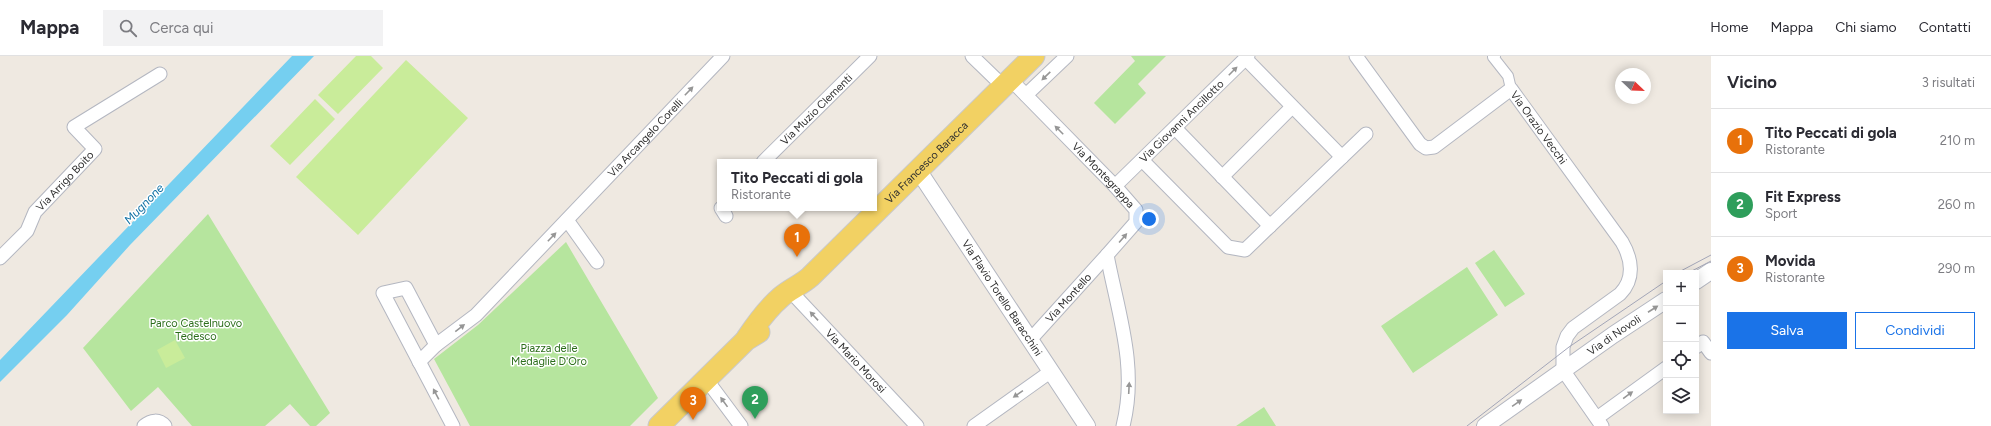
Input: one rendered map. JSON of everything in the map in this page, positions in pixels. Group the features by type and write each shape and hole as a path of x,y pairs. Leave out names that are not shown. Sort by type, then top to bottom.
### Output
{"main road":[{"name":"Via Francesco Baracca","path":"659,426 747,338 759,319 779,299 798,290 1006,82 1034,56"}],"street":[{"name":"Via Arcangelo Corelli","path":"419,362 436,345 476,315 723,56"},
{"name":"Via Muzio Clementi","path":"766,159 870,56"},
{"name":"Via Montegrappa","path":"972,56 1026,96 1135,206 1137,216 1133,226 1107,255"},
{"path":"1026,96 1067,56"},
{"name":"Via Orazio Vecchi","path":"1356,56 1420,144 1426,148 1434,147 1511,89 1625,248 1631,269 1629,278 1622,292 1570,331 1563,347 1562,370"},
{"path":"1495,56 1493,57 1508,76 1511,89"},
{"path":"1247,57 1292,107 1342,157"},
{"name":"Via Giovanni Ancillotto","path":"1115,186 1247,57"},
{"name":"Via Arrigo Boito","path":"0,258 27,231 35,212 94,149 74,127 160,74"},
{"path":"1222,177 1292,107"},
{"path":"1175,128 1270,226"},
{"path":"1142,160 1228,247 1245,250 1366,134"},
{"name":"Via Flavio Torello Baracchini","path":"918,170 1084,425"},
{"path":"567,220 598,262"},
{"path":"1107,255 1129,362 1129,398 1123,426"},
{"name":"Via Montello","path":"1030,340 1107,255"},
{"path":"1699,278 1711,271"},
{"path":"436,345 406,288 383,293 453,426"},
{"name":"Via Mario Morosi","path":"798,290 917,426"},
{"name":"Via di Novoli","path":"1485,426 1562,370 1663,302"},
{"path":"1699,344 1711,352"},
{"path":"1562,370 1600,422 1663,370"},
{"path":"974,426 1050,372"},
{"path":"706,379 741,426"},
{"path":"144,426 155,421 162,422 165,426"}],"green space":[{"path":"356,56 371,56 383,68 338,114 318,95"},
{"path":"1131,56 1166,56 1138,84 1146,93 1115,124 1094,103 1135,61"},
{"path":"406,60 468,118 358,235 296,177"},
{"path":"315,99 335,119 290,165 270,146"},
{"name":"Parco Castelnuovo Tedesco","path":"208,214 330,413 316,426 310,426 290,404 265,426 192,426 158,387 131,411 83,348"},
{"name":"Piazza delle Medaglie D'Oro","path":"566,242 658,398 630,426 470,426 434,359 478,325"},
{"path":"1494,250 1525,294 1505,307 1475,263"},
{"path":"1467,267 1498,315 1413,373 1381,326"},
{"path":"175,340 185,358 166,368 157,350"},
{"path":"1264,407 1276,426 1236,426"}],"water":[{"path":"292,56 314,56 130,245 67,315 0,382 0,360"}],"tram line":[{"path":"1683,270 1711,255"},
{"path":"1694,270 1711,261"},
{"path":"1467,426 1569,347 1663,283"}],"place":[{"name":"Tito Peccati di gola","path":"797,257"},
{"name":"Fit Express","path":"755,419"},
{"name":"Movida","path":"693,420"}],"water label":[{"name":"Mugnone","path":"144,204"}]}
